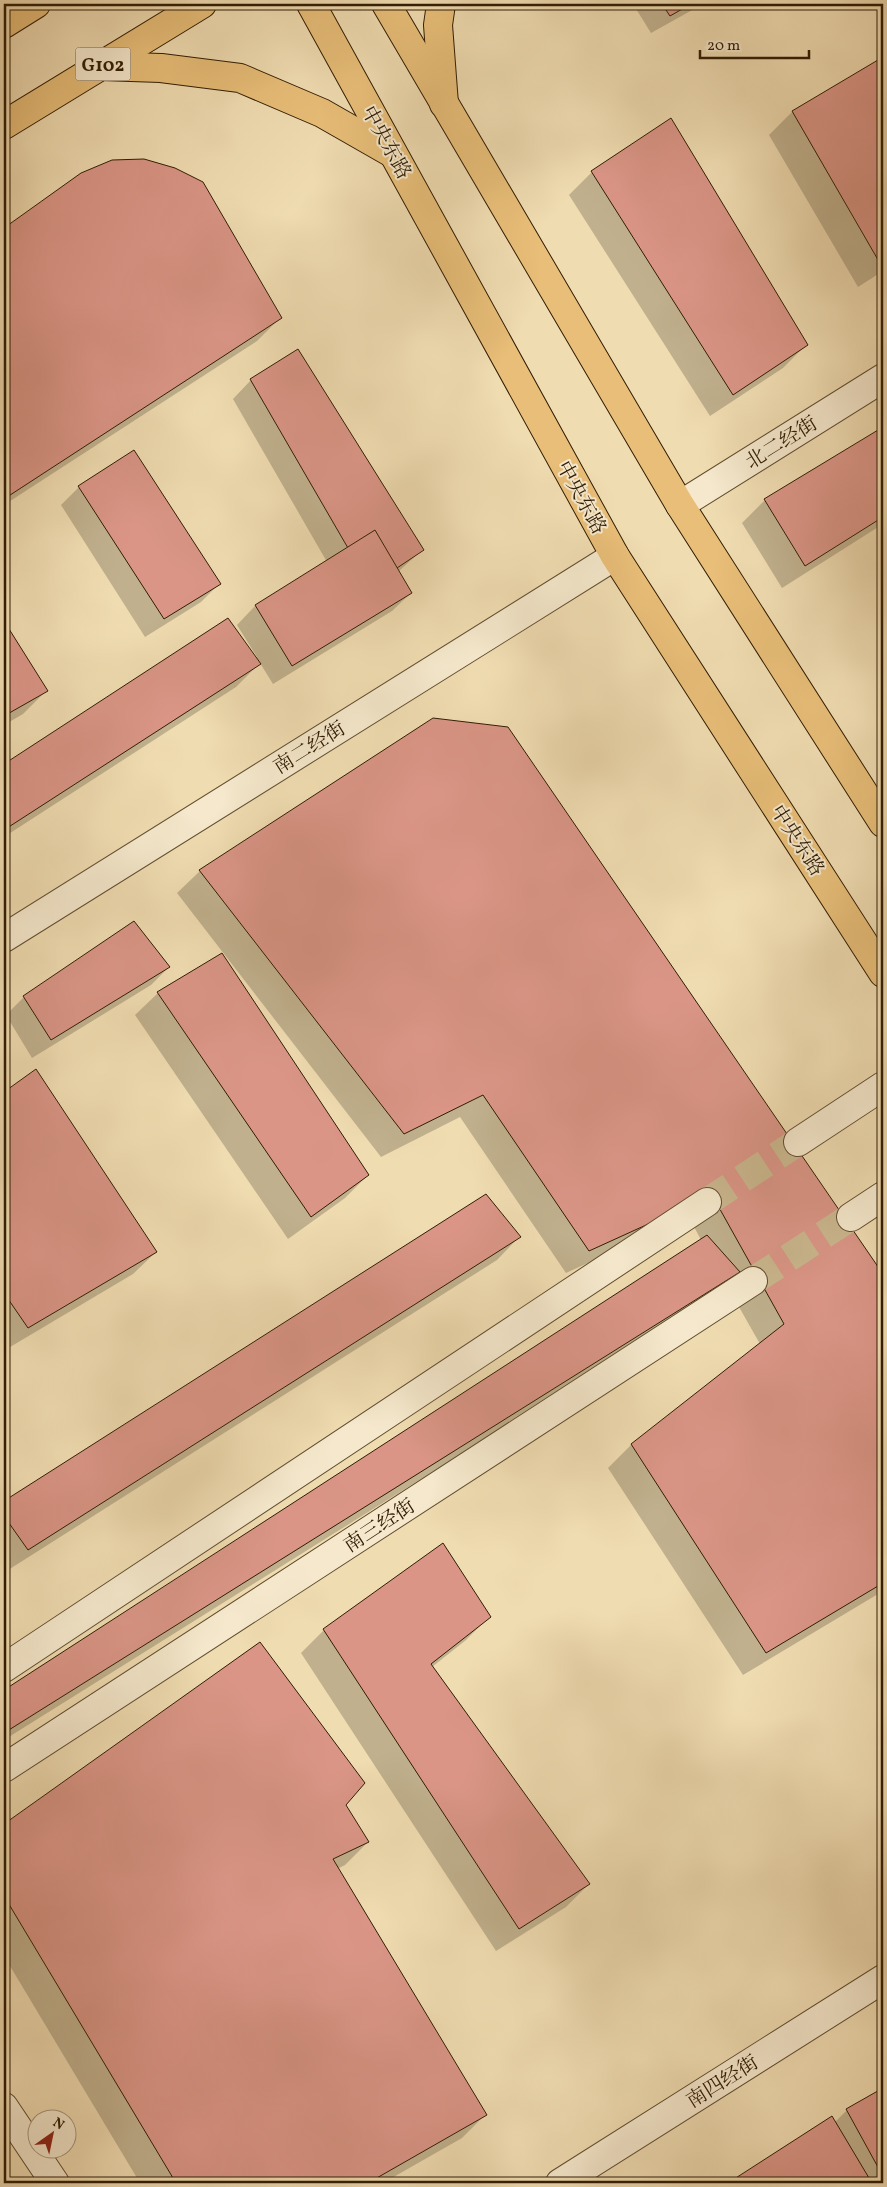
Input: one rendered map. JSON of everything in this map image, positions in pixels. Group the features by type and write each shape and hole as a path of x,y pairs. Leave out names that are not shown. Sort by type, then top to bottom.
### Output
{"main road":[{"name":"G102","path":"4,125 202,4"},
{"name":"中央东路","path":"311,4 615,556 883,973"},
{"path":"386,4 680,505 883,823"},
{"path":"441,4 438,25 444,104"},
{"path":"101,66 161,68 240,78 322,114 392,152"}],"street":[{"name":"北二经街","path":"680,505 883,378"},
{"name":"南二经街","path":"4,938 615,556"},
{"path":"798,1142 883,1086"},
{"path":"850,1217 883,1196"},
{"path":"4,1668 708,1202"},
{"name":"南三经街","path":"4,1768 753,1281"},
{"name":"南四经街","path":"560,2183 883,1979"},
{"path":"4,2107 55,2183"}],"building":[{"path":"662,4 691,4 670,16"},
{"path":"883,57 883,264 881,265 792,111"},
{"path":"671,118 808,345 733,395 591,171"},
{"path":"144,159 175,168 203,182 282,318 4,499 4,228 81,173 112,160"},
{"path":"298,349 424,550 370,586 250,379"},
{"path":"883,427 883,517 805,566 764,499"},
{"path":"134,450 221,584 164,619 78,486"},
{"path":"375,530 412,593 292,666 255,605"},
{"path":"228,618 261,664 4,830 4,764"},
{"path":"4,621 48,691 4,716"},
{"path":"433,718 508,727 883,1274 883,1583 766,1653 631,1444 784,1324 712,1195 589,1251 483,1095 404,1134 199,870"},
{"path":"134,921 170,967 51,1040 23,996"},
{"path":"222,953 369,1175 311,1217 157,992"},
{"path":"36,1069 157,1252 28,1328 4,1293 4,1092"},
{"path":"486,1194 521,1237 28,1550 4,1516 4,1501"},
{"path":"707,1235 740,1272 4,1733 4,1690"},
{"path":"443,1543 491,1617 431,1664 590,1884 519,1929 323,1629"},
{"path":"260,1642 365,1783 346,1805 369,1842 333,1859 487,2115 368,2183 176,2183 4,1896 4,1824"},
{"path":"883,2088 883,2166 879,2169 846,2109"},
{"path":"832,2116 872,2183 728,2183"}],"tunnel":[{"path":"707,1202 798,1142"},
{"path":"753,1281 851,1217"}]}
